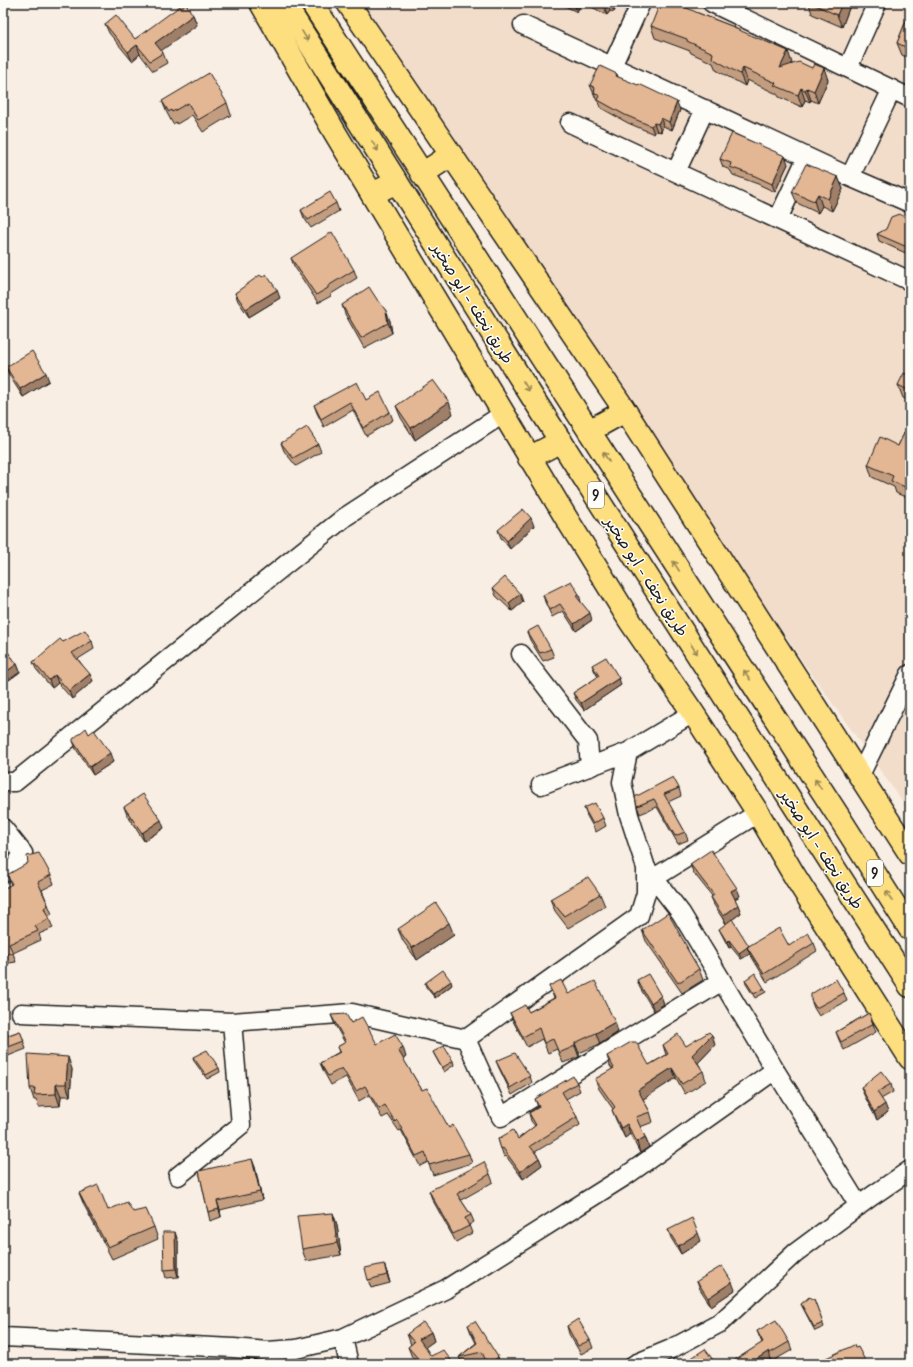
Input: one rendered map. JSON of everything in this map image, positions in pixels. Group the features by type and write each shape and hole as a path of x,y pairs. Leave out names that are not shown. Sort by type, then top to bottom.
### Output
{"main road":[{"path":"261,3 372,194 503,414 630,621 693,713 758,814 794,875 910,1058"},
{"name":"طريق نجف - ابو صخير","path":"284,3 561,441 910,986"},
{"name":"طريق نجف - ابو صخير","path":"312,3 835,810 910,929"},
{"path":"348,3 625,411 859,777 910,854"},
{"path":"422,174 451,155"},
{"path":"372,194 398,182"},
{"path":"589,431 625,411"},
{"path":"530,458 561,441"}],"street":[{"path":"612,66 641,3"},
{"path":"712,3 910,98"},
{"path":"848,68 878,3"},
{"path":"523,25 850,177 910,203"},
{"path":"850,177 892,89"},
{"path":"676,172 705,109"},
{"path":"570,123 910,281"},
{"path":"778,219 807,157"},
{"path":"3,782 15,782 345,517 503,414"},
{"path":"520,654 588,741 590,767"},
{"path":"859,777 910,674"},
{"path":"541,785 628,752 693,713"},
{"path":"628,752 622,782 629,815 650,873 681,913 859,1206"},
{"path":"650,873 758,814"},
{"path":"3,828 23,853 14,869 3,873"},
{"path":"21,1013 232,1022 352,1013 466,1039 639,916 650,873"},
{"path":"466,1039 501,1117 722,981"},
{"path":"178,1176 241,1125 232,1022"},
{"path":"3,1336 267,1351 296,1349 343,1338 446,1289 627,1175 775,1070"},
{"path":"635,1364 671,1349 720,1323 795,1254 910,1170"},
{"path":"343,1338 349,1364"}],"shaded area":[{"path":"362,3 910,3 910,812 805,665"}],"building":[{"path":"660,3 676,3 788,51 780,68 799,62 812,68 814,64 824,68 814,91 807,88 805,90 801,88 798,95 774,85 776,83 743,68 740,74 712,58 713,53 687,41 687,39 651,26"},
{"path":"811,3 842,3 837,15"},
{"path":"186,4 193,15 155,43 163,53 150,61 137,45 128,52 105,24 116,15 135,39 180,6 181,8"},
{"path":"910,11 910,49 897,43"},
{"path":"600,66 617,74 616,76 638,85 639,84 677,102 669,122 661,118 658,124 654,123 651,126 625,115 598,100 600,96 594,93 595,88 590,85"},
{"path":"209,73 227,103 198,120 188,103 172,112 171,110 169,112 162,101"},
{"path":"732,133 785,156 772,184 730,167 731,163 720,159"},
{"path":"806,164 838,177 828,199 818,194 814,201 792,192"},
{"path":"330,192 336,203 308,220 301,210"},
{"path":"899,214 910,219 910,242 907,247 877,234 886,229 891,217"},
{"path":"332,232 354,270 316,295 291,258"},
{"path":"266,274 277,290 246,309 235,293 260,275 262,277"},
{"path":"369,287 386,311 388,323 361,338 342,305"},
{"path":"32,351 46,373 20,389 6,367"},
{"path":"904,373 910,376 910,391 898,385"},
{"path":"433,380 449,402 411,428 396,406"},
{"path":"357,382 366,400 380,392 390,412 363,428 350,402 321,419 314,405"},
{"path":"910,421 910,489 891,481 893,476 868,465 880,437 898,446"},
{"path":"307,427 318,444 293,458 281,443"},
{"path":"523,509 531,518 507,541 498,530"},
{"path":"505,577 520,594 509,603 493,588"},
{"path":"571,581 579,594 576,596 590,613 574,624 560,604 550,610 543,595"},
{"path":"538,626 551,649 540,653 527,632"},
{"path":"85,630 92,641 72,653 90,674 69,691 55,675 49,680 33,662 60,639 63,642"},
{"path":"3,646 17,664 6,672 3,667"},
{"path":"606,657 619,678 581,703 573,693 599,676 592,665"},
{"path":"86,728 89,734 94,730 110,753 90,767 73,741 73,739"},
{"path":"673,777 679,788 664,794 685,832 675,836 654,799 637,806 635,797"},
{"path":"143,794 161,820 142,833 124,807"},
{"path":"595,803 603,818 593,824 584,808"},
{"path":"711,850 737,888 731,891 738,905 723,916 711,897 714,895 690,864"},
{"path":"39,853 51,875 38,882 48,905 44,908 49,919 35,926 38,931 9,944 13,953 3,955 3,889 12,884 7,875 28,863 27,856"},
{"path":"588,877 600,894 564,916 550,899"},
{"path":"436,903 449,923 412,948 398,929"},
{"path":"668,913 699,969 678,983 642,930"},
{"path":"732,919 749,946 739,953 729,940 727,942 719,929"},
{"path":"779,928 789,946 808,933 814,943 764,974 747,947"},
{"path":"443,970 451,981 433,994 425,983"},
{"path":"755,973 764,988 754,994 745,980"},
{"path":"648,974 661,996 651,1003 637,980"},
{"path":"836,979 844,993 816,1008 811,1000 811,994"},
{"path":"561,980 568,994 595,981 615,1022 575,1043 575,1046 559,1053 553,1039 544,1043 539,1028 523,1037 510,1013 525,1005 529,1012 555,998 549,986"},
{"path":"869,1013 873,1024 841,1042 836,1032"},
{"path":"346,1014 351,1023 362,1017 377,1044 395,1034 403,1047 398,1050 422,1090 427,1088 449,1128 453,1125 469,1154 429,1165 425,1152 416,1156 397,1120 395,1122 385,1105 379,1109 365,1086 356,1091 342,1068 328,1076 320,1063 340,1052 337,1047 346,1042 331,1015"},
{"path":"20,1031 24,1041 3,1049 3,1037"},
{"path":"709,1032 712,1035 692,1055 703,1071 682,1084 672,1068 638,1090 650,1112 636,1117 645,1137 637,1142 627,1124 621,1128 612,1110 615,1107 595,1079 614,1068 607,1056 631,1042 636,1042 649,1065 668,1054 663,1045 678,1034 686,1046"},
{"path":"444,1046 453,1061 442,1068 433,1052"},
{"path":"207,1050 219,1068 206,1075 193,1057"},
{"path":"515,1053 530,1076 510,1088 496,1061"},
{"path":"28,1054 68,1057 66,1084 56,1084 56,1094 34,1095 35,1088 30,1088"},
{"path":"881,1071 891,1084 877,1092 885,1104 874,1112 861,1087"},
{"path":"573,1076 577,1083 562,1092 577,1117 530,1146 539,1158 520,1172 503,1148 501,1149 498,1139 513,1130 518,1139 536,1125 529,1113 539,1107 535,1099"},
{"path":"252,1159 260,1192 217,1201 219,1209 208,1212 199,1171"},
{"path":"484,1162 490,1174 457,1194 471,1215 465,1218 469,1226 453,1234 429,1191"},
{"path":"98,1185 108,1210 127,1202 133,1212 146,1209 154,1227 108,1247 79,1193"},
{"path":"333,1213 337,1243 302,1249 297,1216"},
{"path":"692,1218 698,1233 678,1246 668,1230"},
{"path":"163,1232 175,1232 176,1269 164,1270"},
{"path":"384,1264 387,1275 368,1280 365,1268"},
{"path":"722,1266 732,1282 708,1298 697,1281"},
{"path":"809,1297 814,1299 823,1323 814,1327 801,1304"},
{"path":"578,1319 590,1340 578,1346 567,1326"},
{"path":"776,1320 789,1342 770,1353 769,1351 749,1364 729,1364 763,1342 757,1331"},
{"path":"475,1321 498,1357 490,1364 485,1359 482,1352 459,1357 477,1343 468,1325"},
{"path":"423,1322 431,1332 419,1339 431,1356 443,1350 454,1364 420,1364 421,1362 408,1347 414,1342 407,1334"},
{"path":"854,1345 855,1348 858,1347 867,1364 826,1364 824,1359"},
{"path":"705,1349 716,1364 694,1364 690,1359"}]}
